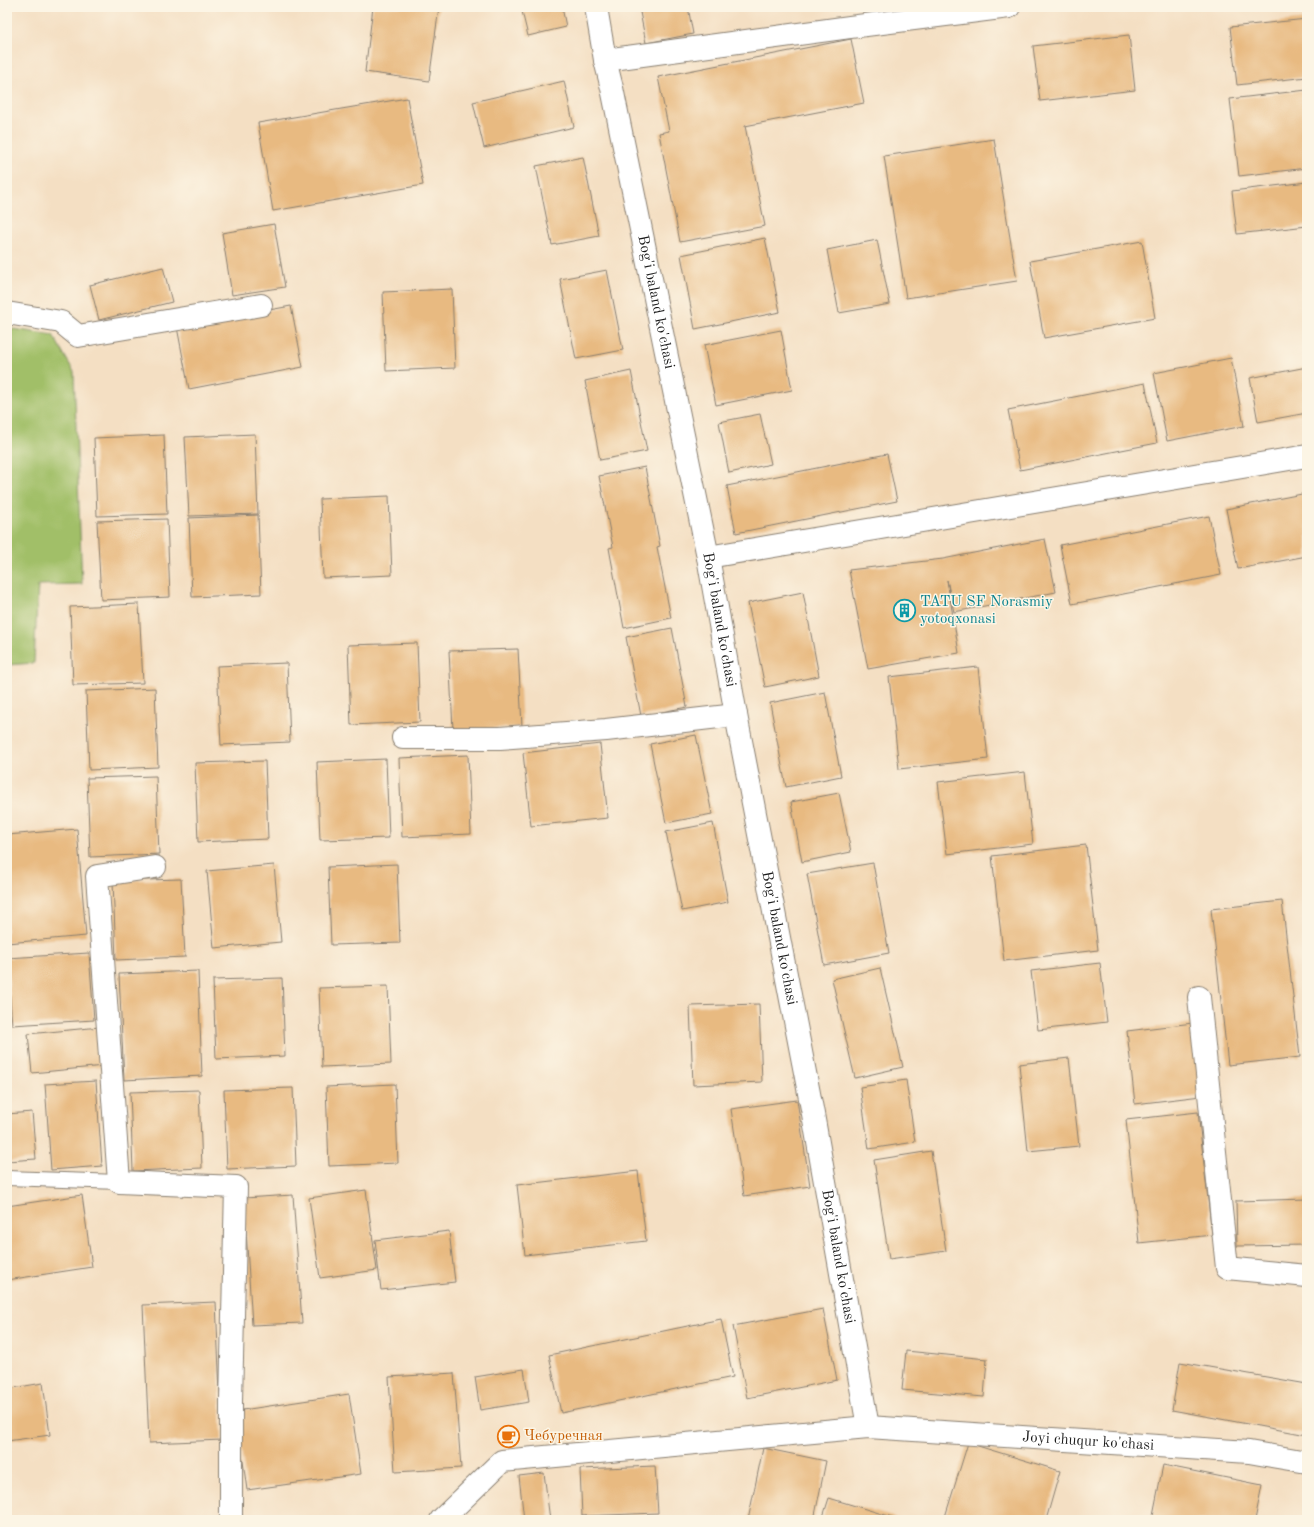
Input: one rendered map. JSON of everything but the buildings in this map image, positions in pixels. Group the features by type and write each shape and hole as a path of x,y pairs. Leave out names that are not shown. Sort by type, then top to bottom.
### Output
{"street":[{"name":"Bog'i baland ko'chasi","path":"596,7 605,60 708,557 736,715 813,1114 868,1427"},
{"path":"605,60 1009,7"},
{"path":"7,313 61,322 78,336 262,305"},
{"path":"708,557 1307,456"},
{"path":"403,738 500,738 606,730 736,715"},
{"path":"155,867 97,876 119,1182 236,1187 231,1401 231,1520"},
{"path":"1199,997 1227,1268 1307,1276"},
{"path":"441,1520 502,1461 868,1427"},
{"name":"Joyi chuqur ko'chasi","path":"868,1427 1249,1452 1307,1462"}],"lane":[{"path":"7,1178 119,1182"}],"green space":[{"path":"7,328 53,335 74,372 82,584 38,585 34,663 7,665"}],"place":[{"name":"TATU SF Norasmiy yotoqxonasi","path":"904,611"},
{"name":"Чебуречная","path":"509,1436"}]}
